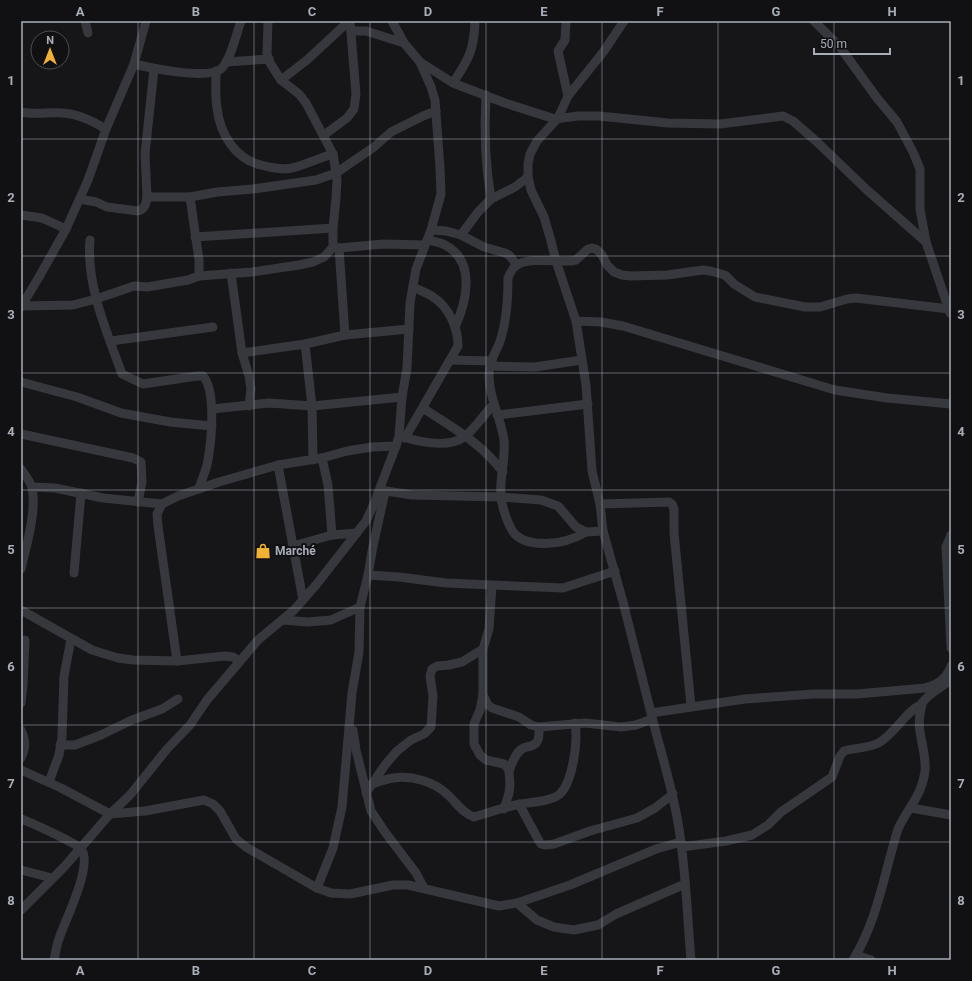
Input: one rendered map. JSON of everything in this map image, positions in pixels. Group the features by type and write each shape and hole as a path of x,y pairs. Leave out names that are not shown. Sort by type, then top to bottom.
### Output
{"street":[{"path":"85,21 88,33"},
{"path":"21,307 66,229 80,199 106,129 134,64 146,21"},
{"path":"134,64 154,69 203,74 213,73 221,69 226,62 241,21"},
{"path":"268,21 267,54 269,59 281,80 299,94 306,103 324,135 332,154 336,173 336,198 332,228 336,248 345,335"},
{"path":"281,80 307,60 349,21"},
{"path":"324,135 347,118 354,109 356,94 349,21"},
{"path":"392,21 404,43 420,62 431,87 435,100 440,168 440,194 431,230 416,269 413,287 407,368 402,398 402,437"},
{"path":"453,83 469,56 474,44 475,21"},
{"path":"566,21 564,40 558,51 568,96"},
{"path":"624,21 604,51 568,96 558,118 537,141 530,154 528,177 531,190 544,217 552,241 556,261 576,320 588,404 592,471 600,504 603,531 673,794 681,845 691,960"},
{"path":"603,531 586,532 578,537 555,543 526,541 515,535 505,512 501,497 504,441 494,404 490,377 491,364 502,337 505,321 508,278 510,272 517,265 526,261 572,261 576,260 592,248 596,249 602,255 607,265 614,272 622,275 667,275 703,270 725,275 734,284 755,297 805,307 820,307 847,299 856,298 950,311 926,242 920,209 920,169 897,122 877,98 840,47 814,21"},
{"path":"350,31 366,31 404,43"},
{"path":"226,62 269,59"},
{"path":"420,62 453,83 539,115 555,119 578,116 599,116 668,123 720,124 783,116 793,121 816,141 867,190 926,242"},
{"path":"80,199 96,202 107,207 138,212 146,205 145,154 154,69"},
{"path":"216,71 217,108 220,121 233,149 240,156 251,163 276,169 292,168 332,154"},
{"path":"486,95 484,127 485,150 491,199"},
{"path":"147,196 190,197 217,192 253,190 316,180 336,173 374,147 391,132 436,111"},
{"path":"21,112 42,114 62,113 83,117 106,129"},
{"path":"461,235 478,212 491,199 515,187 528,177"},
{"path":"190,197 199,260 199,276"},
{"path":"21,215 42,218 66,229"},
{"path":"195,236 332,228"},
{"path":"431,230 446,231 461,235 484,247 509,255 517,265"},
{"path":"90,240 90,256 96,299 122,374 143,384 203,376 207,380 212,409 212,426 207,465 199,489"},
{"path":"21,307 73,305 134,286 147,287 188,280 199,276 252,272 313,262 324,257 336,248 426,242 442,244 453,250 461,259 465,267 466,297 462,312 455,327"},
{"path":"231,273 242,353 251,389 249,406"},
{"path":"317,888 333,848 340,820 344,795 351,711 359,652 360,607 368,575 382,491 396,446 423,408 458,346 458,336 454,322 434,298 413,287"},
{"path":"576,320 623,326 835,390 887,398 951,404"},
{"path":"111,341 213,327"},
{"path":"242,353 305,344 345,335 409,329"},
{"path":"305,344 318,459 328,485 332,535"},
{"path":"451,360 535,367 582,360"},
{"path":"21,382 77,397 121,413 170,422 212,426"},
{"path":"212,409 269,404 312,406 402,398"},
{"path":"402,437 426,442 441,443 456,441 466,435 494,404"},
{"path":"497,415 588,404"},
{"path":"423,408 466,435 488,455 503,472"},
{"path":"21,434 133,458 141,462 142,482 138,502"},
{"path":"32,487 55,488 103,498 162,504 178,496 219,482 278,465 318,459 347,451 372,447 396,446"},
{"path":"278,465 303,600"},
{"path":"21,469 32,487 34,501 21,569"},
{"path":"382,491 433,496 501,497 541,500 558,506 576,527 586,532"},
{"path":"21,910 81,849 110,814 130,795 166,749 190,725 207,700 258,640 283,620 316,585 366,521 382,491"},
{"path":"74,573 81,493"},
{"path":"600,504 669,502 673,507 691,706"},
{"path":"162,504 157,514 158,526 177,660"},
{"path":"293,546 332,535 357,532"},
{"path":"951,535 946,547 951,648"},
{"path":"368,575 446,583 563,588 615,572"},
{"path":"492,586 489,629 483,649 483,695 480,710 474,724 474,744 480,755 486,760 504,764 509,771"},
{"path":"283,620 308,622 331,620 360,607"},
{"path":"21,610 92,650 118,658 140,660 177,660 226,656 239,661"},
{"path":"49,782 62,737 64,676 71,639"},
{"path":"21,703 25,640"},
{"path":"366,793 397,751 411,740 424,734 431,727 433,696 430,676 432,669 437,666 462,662 483,649"},
{"path":"483,695 492,708 519,717 531,725 539,727 575,723 621,727 636,725 652,716 691,706 745,699 814,694 857,694 925,688 934,686 943,680 949,673 951,666"},
{"path":"21,770 49,782 110,814 145,811 204,800 213,804 220,811 236,839 246,847 317,888 331,892 350,894 393,885 408,885 499,906 517,903 596,876 656,849 726,841 752,835 768,825 781,812 832,777 840,756 844,751 865,748 880,742 898,727 916,707 922,704 932,694 951,680"},
{"path":"60,745 75,744 101,735 132,720 162,709 178,699"},
{"path":"871,960 855,957 866,935 880,899 898,829 902,819 911,808 922,788 925,770 919,721 922,704"},
{"path":"351,711 356,750 366,793 372,811 385,832 416,873 424,888"},
{"path":"372,784 394,778 415,779 438,786 468,815 474,817 519,804 552,798 559,794 570,774 577,734 575,723"},
{"path":"504,809 509,793 509,771 517,753 522,748 533,746 537,743 539,738 539,727"},
{"path":"21,730 26,743 21,758"},
{"path":"519,804 539,841 541,844 545,845 554,844 590,831 637,818 655,808 673,794"},
{"path":"911,808 951,815"},
{"path":"21,819 66,840 81,849 84,856 84,863 77,893 58,939 54,960"},
{"path":"21,870 52,878"},
{"path":"517,903 537,920 554,928 574,930 598,925 622,911 685,884"}],"place":[{"name":"Marché","path":"263,551"}]}
